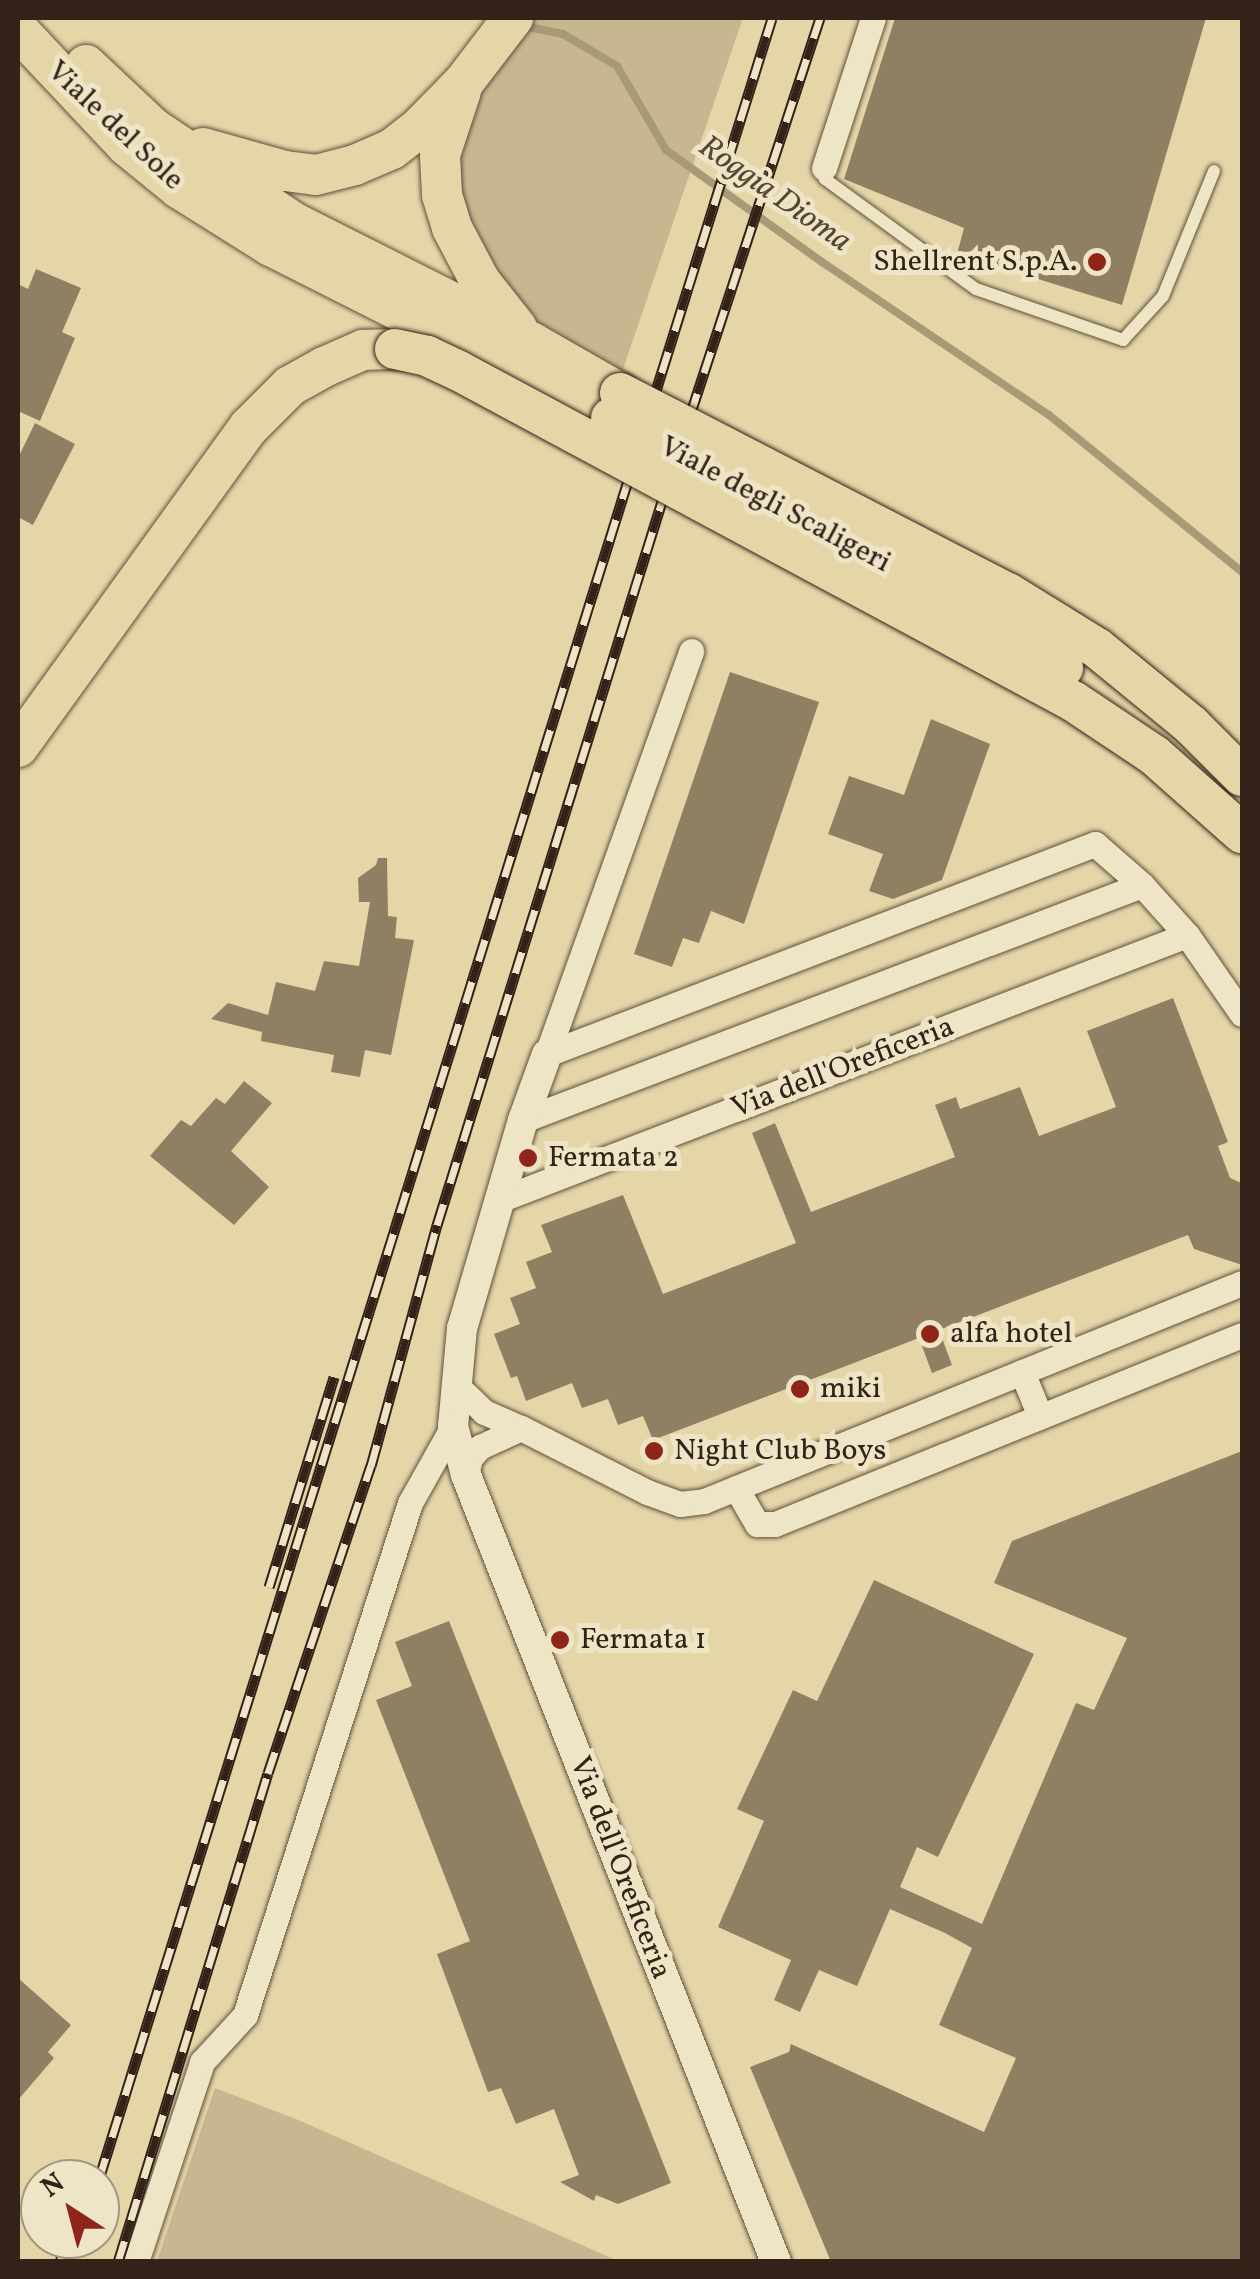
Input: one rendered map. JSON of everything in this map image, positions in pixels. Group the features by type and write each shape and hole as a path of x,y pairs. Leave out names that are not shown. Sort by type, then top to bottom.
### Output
{"highway":[{"name":"Viale del Sole","path":"42,18 106,87 282,234"},
{"path":"153,128 225,157 316,174 355,165 392,149 464,82 506,28"},
{"name":"Viale del Sole","path":"18,30 127,146 180,189 282,234"},
{"path":"464,82 440,155 442,196 452,228 480,281 530,342"},
{"name":"Viale degli Scaligeri","path":"282,234 530,342 1008,593 1097,648 1191,724 1242,776"},
{"name":"Viale degli Scaligeri","path":"282,234 611,418 994,622 1088,684 1156,738 1242,820"},
{"path":"18,747 249,427 290,386 324,367 363,350 395,349 427,356 458,372 1057,692 1154,755 1242,833"}],"street":[{"path":"824,168 873,18"},
{"path":"548,1054 691,651"},
{"path":"548,1054 1095,844 1142,886 1186,935 1242,1014"},
{"path":"522,1120 1142,886"},
{"name":"Via dell'Oreficeria","path":"499,1200 1186,935"},
{"name":"Via dell'Oreficeria","path":"548,1054 522,1120 462,1328 453,1426 466,1475 776,2262"},
{"path":"455,1384 484,1412 680,1504 736,1488 1242,1282"},
{"path":"736,1488 758,1524 775,1524 1242,1335"},
{"path":"1022,1372 1040,1416"},
{"path":"136,2262 202,2062 246,2015 410,1503 453,1426"},
{"path":"466,1475 470,1458 480,1447 521,1428"}],"lane":[{"path":"824,168 825,179 976,290 1123,340 1163,296 1214,172"}],"shaded area":[{"path":"523,18 743,18 621,375 535,330 477,271 448,149"},
{"path":"215,2088 296,2119 618,2261 157,2261"}],"building":[{"path":"895,18 1206,18 1122,305 957,254 964,228 844,179"},
{"path":"36,269 81,288 62,332 75,338 40,421 18,411 18,284 28,289"},
{"path":"35,423 75,444 33,525 18,517 18,458"},
{"path":"730,672 819,702 744,924 711,911 699,943 683,938 672,967 634,954"},
{"path":"931,719 990,744 942,880 893,899 869,891 883,854 828,834 849,776 904,795"},
{"path":"378,858 387,858 388,916 397,917 395,938 414,940 391,1055 365,1050 360,1077 331,1072 334,1055 261,1041 262,1032 211,1019 228,1003 268,1015 276,982 315,991 324,961 359,966 370,902 359,902 358,878 376,865"},
{"path":"1173,998 1228,1142 1218,1146 1230,1178 1242,1183 1242,1265 1194,1249 1188,1235 939,1330 952,1365 932,1373 919,1338 653,1440 643,1416 618,1425 608,1399 582,1408 572,1383 526,1401 517,1376 511,1378 494,1334 520,1324 510,1298 536,1288 526,1262 552,1252 541,1225 623,1195 663,1294 796,1243 752,1133 775,1123 811,1212 955,1157 935,1105 956,1097 960,1109 1020,1087 1039,1136 1116,1107 1087,1031"},
{"path":"244,1081 272,1103 231,1151 269,1187 234,1225 150,1156 181,1120 191,1126 216,1098 225,1104"},
{"path":"1242,1451 1242,2262 831,2262 750,2067 789,2052 791,2044 984,2132 1016,2058 939,2025 972,1948 945,1933 890,1909 857,1986 819,1970 800,2012 774,2000 791,1960 718,1927 764,1821 737,1809 793,1690 817,1701 874,1580 1034,1654 938,1857 917,1847 900,1887 982,1924 1076,1703 1094,1710 1127,1638 994,1583 1012,1541"},
{"path":"449,1621 671,2183 618,2204 596,2195 594,2201 560,2182 579,2175 554,2109 516,2124 501,2088 488,2092 437,1954 470,1941 376,1700 412,1686 395,1642"},
{"path":"18,1978 71,2025 48,2052 54,2058 18,2100"}],"waterway":[{"name":"Roggia Dioma","path":"523,26 563,34 617,66 666,150 822,262 1049,415 1242,572"}],"railway":[{"path":"105,2159 772,18"},
{"path":"118,2262 268,1773 371,1466 437,1225 663,498 820,18"},
{"path":"269,1587 334,1377"}],"place":[{"name":"Shellrent S.p.A.","path":"1097,262"},
{"name":"Fermata 2","path":"528,1158"},
{"name":"alfa hotel","path":"930,1334"},
{"name":"miki","path":"800,1389"},
{"name":"Night Club Boys","path":"654,1451"},
{"name":"Fermata 1","path":"560,1640"}]}
